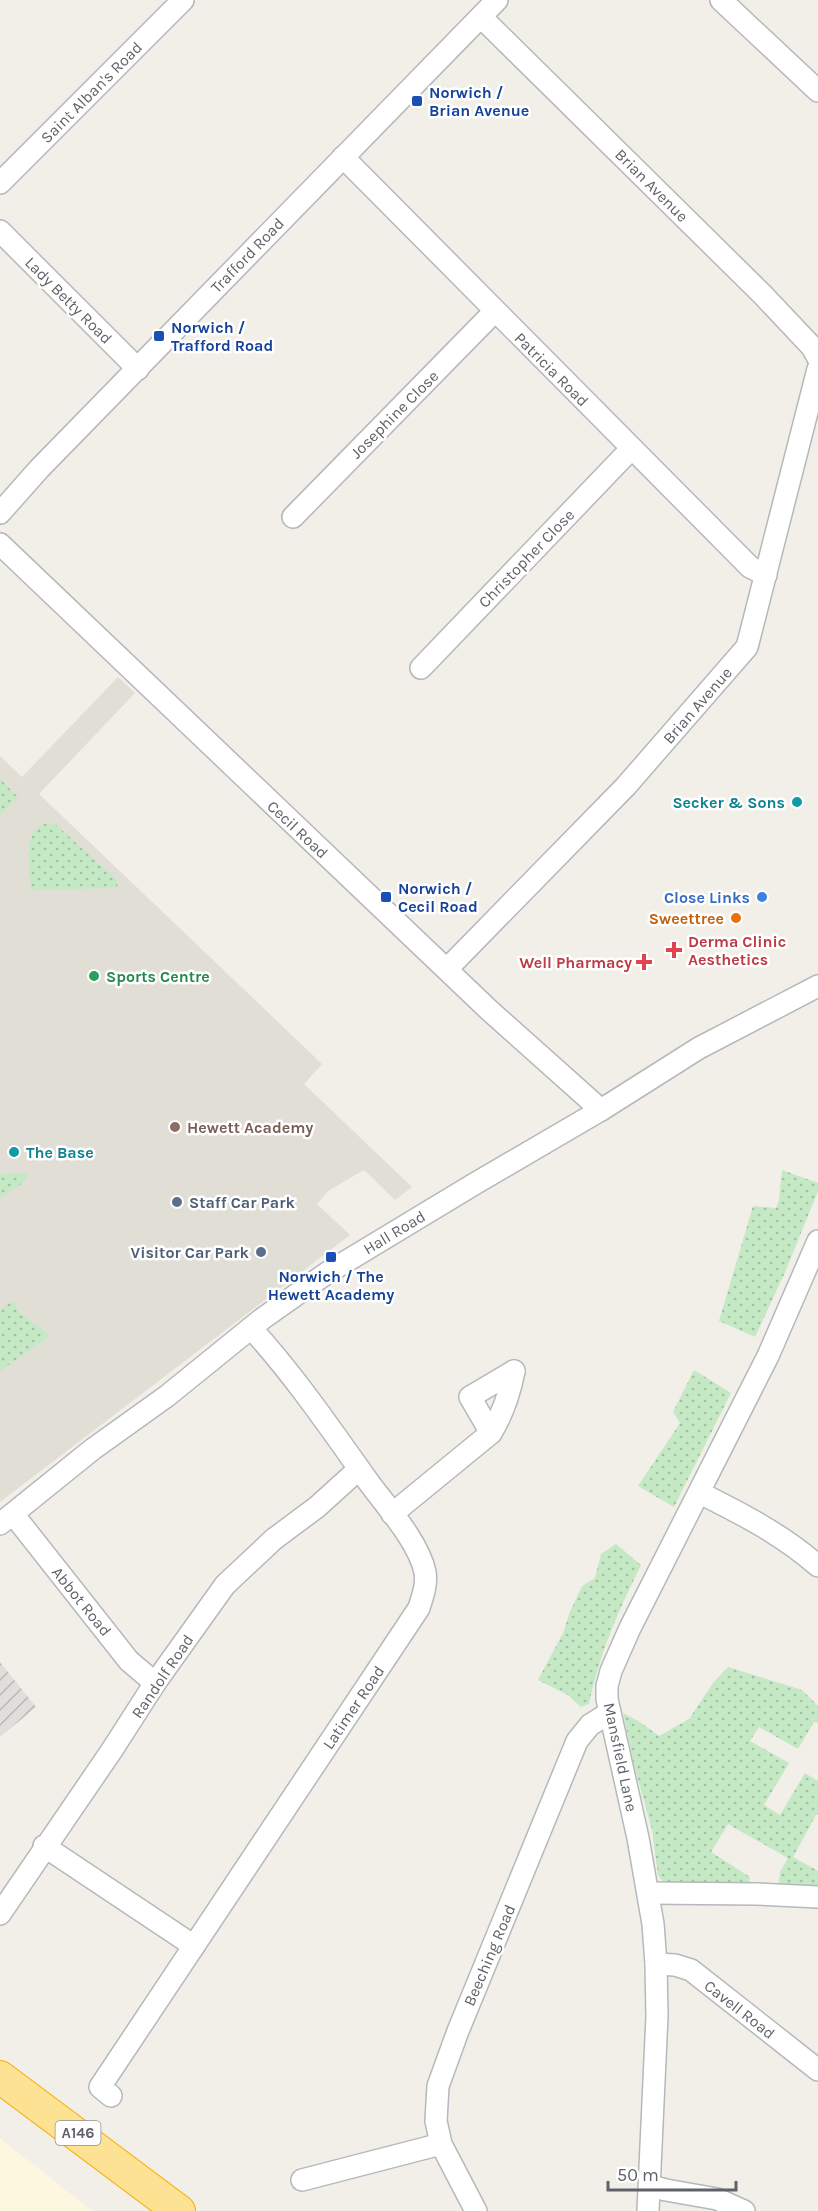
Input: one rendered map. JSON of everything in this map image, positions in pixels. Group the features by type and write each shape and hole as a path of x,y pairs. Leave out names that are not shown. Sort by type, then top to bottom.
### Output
{"highway":[{"name":"A146","path":"8,2080 179,2211"}],"street":[{"name":"Saint Alban's Road","path":"0,183 183,0"},
{"name":"Trafford Road","path":"0,513 39,469 497,0"},
{"path":"721,0 818,91"},
{"name":"Brian Avenue","path":"481,17 762,294 812,347 818,358"},
{"name":"Patricia Road","path":"343,157 750,567 766,575"},
{"name":"Lady Betty Road","path":"0,231 138,369"},
{"name":"Josephine Close","path":"292,517 495,311"},
{"name":"Brian Avenue","path":"447,969 626,786 747,647 818,369"},
{"name":"Christopher Close","path":"421,668 631,449"},
{"name":"Cecil Road","path":"0,544 489,1010 601,1110"},
{"name":"Hall Road","path":"7,1519 93,1449 327,1273 601,1110 699,1048 818,986"},
{"name":"Mansfield Lane","path":"648,2211 651,2186 657,2016 656,1964 648,1893 638,1838 609,1713 607,1686 611,1671 654,1581 768,1356 818,1241"},
{"name":"Latimer Road","path":"99,2087 419,1608 426,1587 425,1571 417,1551 392,1514 280,1360 251,1328"},
{"path":"392,1514 491,1433"},
{"name":"Randolf Road","path":"0,1914 155,1683 225,1585 274,1539 317,1507 359,1469"},
{"path":"700,1493 776,1533 818,1566"},
{"name":"Abbot Road","path":"7,1519 129,1660 155,1683"},
{"name":"Beeching Road","path":"476,2211 441,2144 436,2121 438,2086 448,2055 577,1741 590,1725 609,1713"},
{"path":"44,1846 194,1946"},
{"path":"648,1893 818,1897"},
{"name":"Cavell Road","path":"656,1964 675,1965 691,1970 818,2070"},
{"path":"302,2180 441,2144"},
{"path":"651,2186 717,2199 744,2211"}],"shaded area":[{"name":"Hewett Academy","path":"118,677 135,693 39,794 322,1064 304,1084 412,1187 395,1200 364,1170 328,1191 317,1204 350,1235 0,1502 0,756 22,777"},
{"path":"0,1662 36,1707 0,1737"},
{"path":"0,2138 92,2211 0,2211"}],"green space":[{"path":"0,779 18,797 0,815"},
{"path":"54,823 116,879 118,888 31,890 29,845 36,830 42,824"},
{"path":"782,1170 818,1183 818,1191 786,1270 755,1337 719,1321 753,1206 776,1208"},
{"path":"0,1174 29,1174 23,1183 0,1198"},
{"path":"12,1301 21,1314 50,1336 0,1371 0,1310"},
{"path":"694,1370 731,1393 674,1507 638,1486 680,1423 673,1412"},
{"path":"616,1544 641,1565 610,1633 589,1704 581,1707 568,1695 538,1680 564,1631 582,1586 595,1578 601,1554"},
{"path":"728,1667 802,1690 818,1706 818,1723 814,1722 798,1749 759,1727 750,1741 789,1763 764,1805 780,1815 805,1773 818,1781 818,1815 793,1857 818,1871 818,1887 779,1884 780,1872 788,1858 728,1824 711,1852 750,1877 749,1885 673,1883 663,1881 658,1876 652,1830 634,1765 623,1713 659,1736 689,1719 713,1683"}],"place":[{"name":"Norwich / Brian Avenue","path":"417,101"},
{"name":"Norwich / Trafford Road","path":"159,336"},
{"name":"Secker & Sons","path":"797,802"},
{"name":"Norwich / Cecil Road","path":"386,897"},
{"name":"Close Links","path":"762,897"},
{"name":"Sweettree","path":"736,918"},
{"name":"Derma Clinic Aesthetics","path":"674,950"},
{"name":"Well Pharmacy","path":"644,962"},
{"name":"Sports Centre","path":"94,976"},
{"name":"Hewett Academy","path":"175,1127"},
{"name":"The Base","path":"14,1152"},
{"name":"Staff Car Park","path":"177,1202"},
{"name":"Visitor Car Park","path":"261,1252"},
{"name":"Norwich / The Hewett Academy","path":"331,1257"}]}
